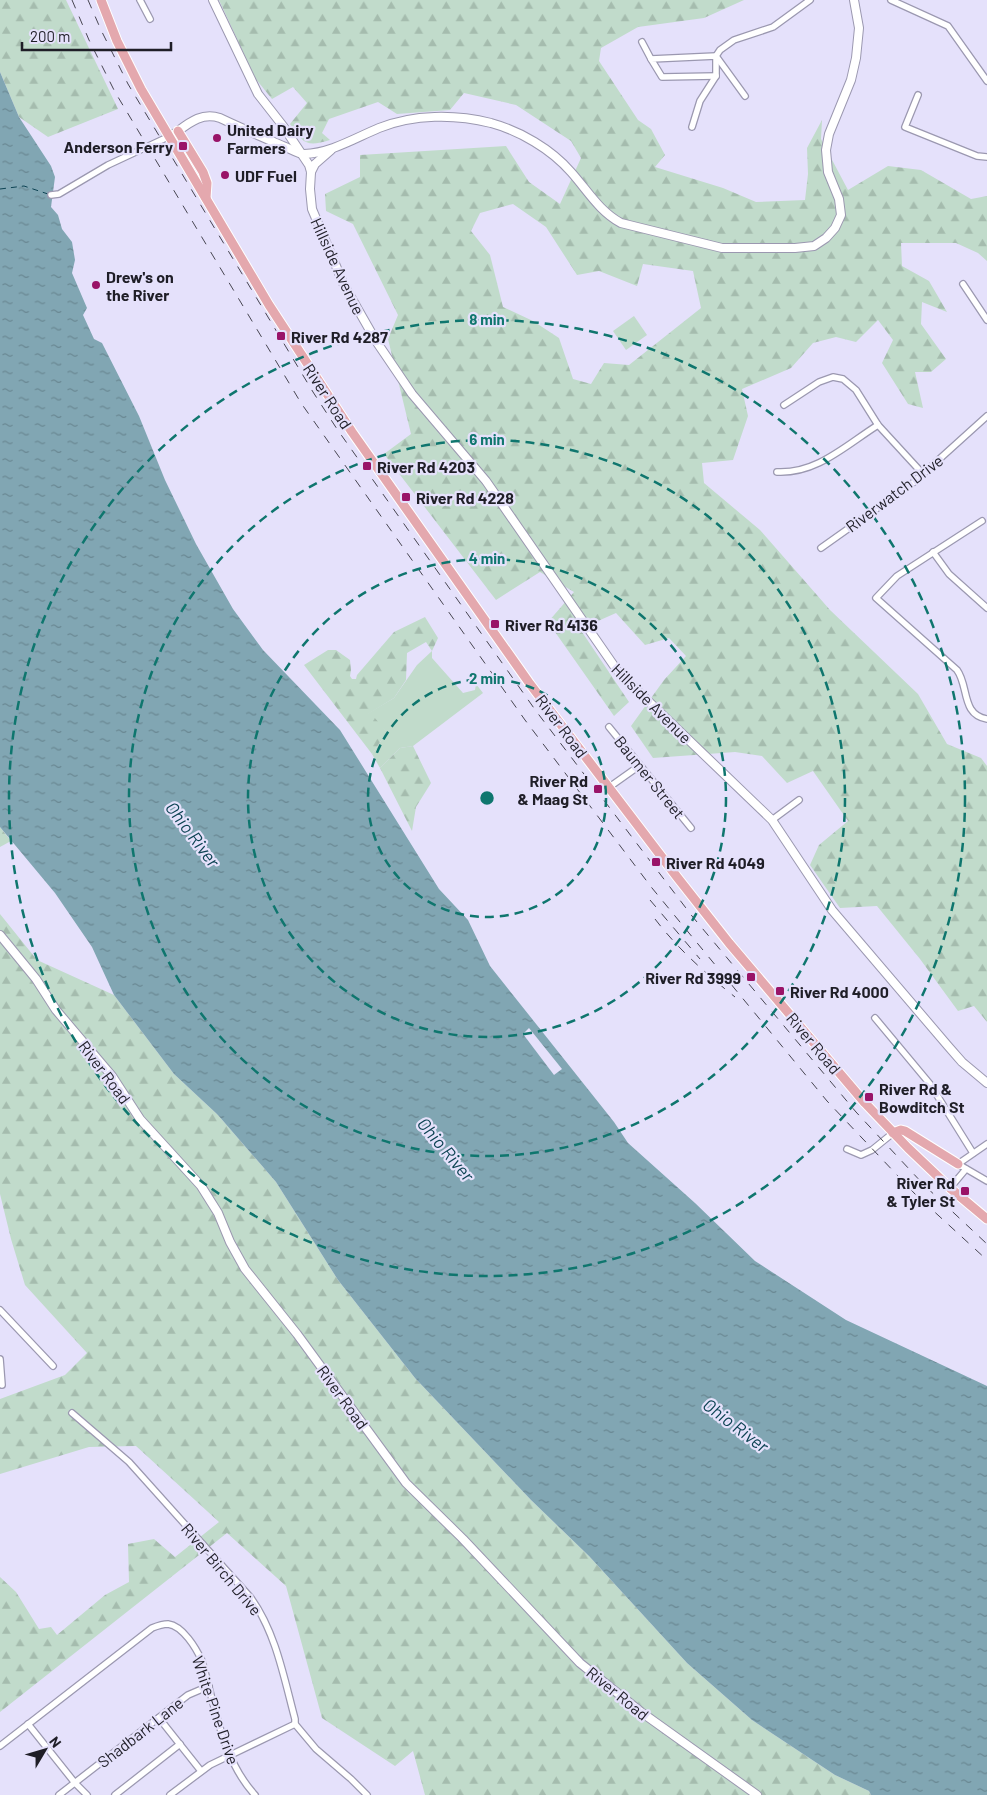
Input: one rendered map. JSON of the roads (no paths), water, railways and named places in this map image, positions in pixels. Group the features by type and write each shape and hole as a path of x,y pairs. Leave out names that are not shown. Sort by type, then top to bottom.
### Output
{"main road":[{"path":"102,0 129,66 150,105 174,133"},
{"name":"River Road","path":"174,133 203,172 207,183 206,198 269,305 352,432 530,684 608,788 729,943 865,1104 950,1188 987,1219"},
{"path":"893,1133 901,1130 905,1131 962,1167"}],"street":[{"path":"140,0 150,19"},
{"name":"Hillside Avenue","path":"213,0 258,94 289,134 311,172 312,209 344,285 376,341 412,394 486,481 619,674 772,820 832,910 962,1062 987,1083"},
{"path":"692,127 700,101 716,76 716,56 720,50 729,42 773,28 810,0"},
{"path":"52,195 59,194 108,165 174,133 196,118 212,116 220,118 302,154 334,148 381,128 411,119 439,117 480,121 507,129 544,148 570,171 600,208 621,223 722,248 795,248 814,246 831,233 841,215 839,200 828,172 826,150 829,134 851,80 856,58 859,28 854,0"},
{"path":"891,0 948,26 987,81"},
{"path":"642,42 662,77 716,76"},
{"path":"652,59 716,56"},
{"path":"716,56 745,96"},
{"path":"918,95 905,127 977,156 987,157"},
{"path":"281,145 289,134"},
{"path":"311,172 314,164 334,148"},
{"path":"962,284 987,320"},
{"path":"784,405 819,382 833,377 847,382 856,390 878,425 923,474"},
{"name":"Riverwatch Drive","path":"821,548 923,474 987,416"},
{"path":"777,472 796,472 813,466 878,425"},
{"path":"982,521 892,580 876,598 957,670 963,679 968,707 974,714 987,719"},
{"path":"933,552 949,574 987,608"},
{"name":"Baumer Street","path":"609,727 691,828"},
{"path":"608,788 640,766"},
{"path":"772,820 800,800"},
{"name":"River Road","path":"0,935 36,979 56,1010 112,1076 140,1119 201,1186 218,1213 230,1242 245,1269 297,1334 406,1483 463,1539 580,1663 641,1712 757,1795"},
{"path":"875,1018 930,1084 973,1154"},
{"path":"847,1149 860,1155 872,1150 893,1133"},
{"path":"950,1188 962,1167 973,1154 987,1144"},
{"path":"962,1167 987,1181"},
{"path":"0,1310 53,1366"},
{"path":"0,1358 2,1385"},
{"name":"River Birch Drive","path":"72,1413 129,1462 251,1598 265,1619 277,1653 295,1724 316,1749 367,1795"},
{"name":"White Pine Drive","path":"0,1746 152,1628 161,1624 168,1624 176,1627 198,1651 229,1756 237,1771 255,1795"},
{"name":"Shadbark Lane","path":"59,1795 188,1695 209,1686"},
{"path":"159,1718 201,1772"},
{"path":"28,1724 75,1783 87,1795"},
{"path":"170,1795 210,1765 295,1724"},
{"path":"114,1795 180,1744"}],"water":[{"name":"Ohio River","path":"0,72 19,117 51,166 55,177 51,207 58,215 62,229 72,242 75,260 72,273 87,308 83,315 94,339 102,343 139,416 165,480 196,544 233,609 263,650 340,730 439,889 468,920 490,966 614,1122 628,1143 695,1203 755,1261 846,1320 987,1386 987,1795 871,1795 869,1791 835,1775 752,1720 687,1663 589,1556 531,1500 415,1378 338,1280 276,1182 218,1115 174,1074 114,995 92,947 55,893 0,827"}],"railway":[{"path":"72,0 89,40 115,92 301,403 525,720 652,888 827,1101 915,1194 987,1260"},
{"path":"88,0 128,84 313,392 337,429 536,711 692,916 856,1112 924,1185 987,1244"},
{"path":"650,900 700,959"},
{"path":"655,919 692,960 735,997"}],"place":[{"name":"United Dairy Farmers","path":"217,138"},
{"name":"Anderson Ferry","path":"183,146"},
{"name":"UDF Fuel","path":"225,175"},
{"name":"Drew's on the River","path":"96,285"},
{"name":"River Rd 4287","path":"281,336"},
{"name":"River Rd 4203","path":"367,466"},
{"name":"River Rd 4228","path":"406,497"},
{"name":"River Rd 4136","path":"495,624"},
{"name":"River Rd & Maag St","path":"598,789"},
{"name":"River Rd 4049","path":"656,862"},
{"name":"River Rd 3999","path":"751,977"},
{"name":"River Rd 4000","path":"780,991"},
{"name":"River Rd & Bowditch St","path":"869,1097"},
{"name":"River Rd & Tyler St","path":"965,1191"}]}
